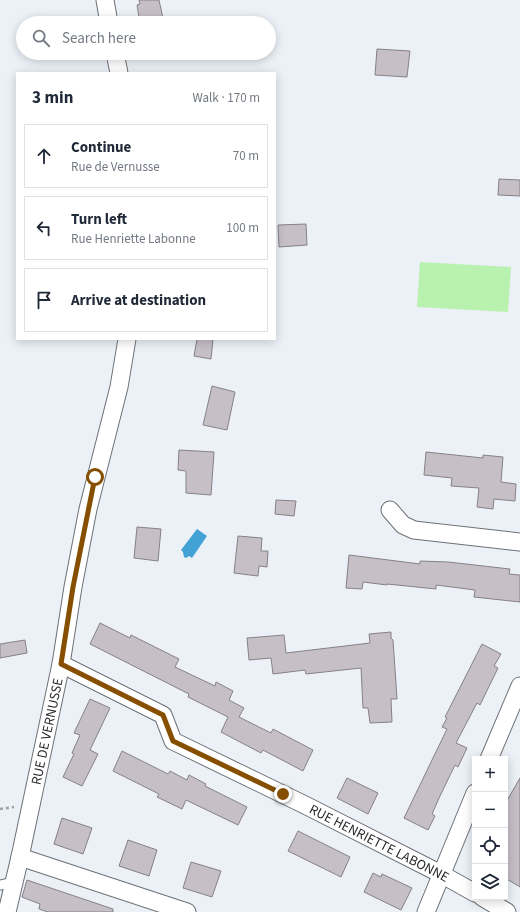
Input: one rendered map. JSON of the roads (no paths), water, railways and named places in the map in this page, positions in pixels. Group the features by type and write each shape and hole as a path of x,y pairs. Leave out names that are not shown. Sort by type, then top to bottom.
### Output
{"street":[{"path":"105,0 108,16"},
{"path":"116,60 119,72"},
{"name":"RUE DE VERNUSSE","path":"7,912 7,883 20,857 61,664 73,587 88,509 119,387 127,340"},
{"path":"390,510 403,525 414,530 520,542"},
{"name":"RUE HENRIETTE LABONNE","path":"61,664 163,715 173,741 288,797 441,874 472,891"},
{"path":"490,756 519,694"},
{"path":"426,912 472,800"},
{"path":"20,857 187,912"},
{"path":"487,900 507,912"}],"water":[{"path":"197,529 207,536 192,558 189,556 186,558 181,550"}]}
